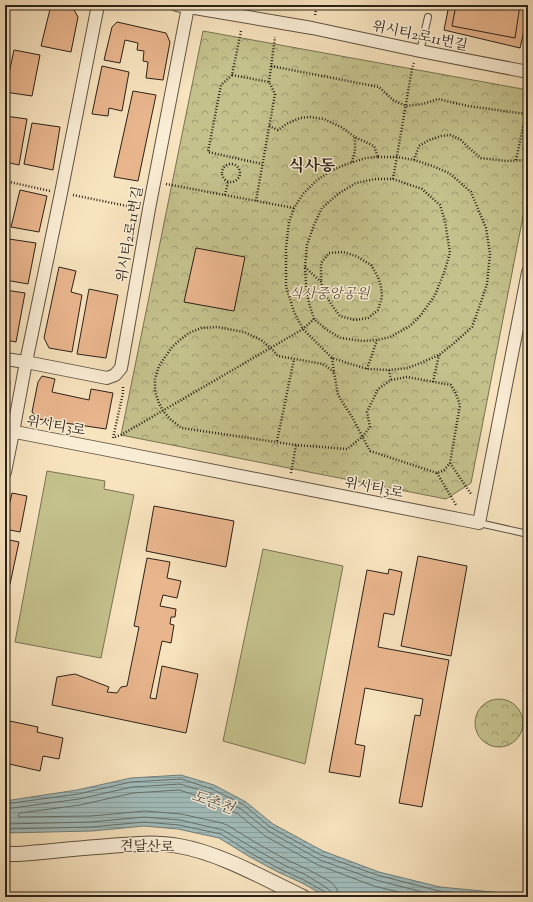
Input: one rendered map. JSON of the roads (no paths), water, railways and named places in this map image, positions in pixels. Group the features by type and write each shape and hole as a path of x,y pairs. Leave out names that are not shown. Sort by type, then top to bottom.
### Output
{"street":[{"path":"9,431 26,362 98,5"},
{"name":"위시티2로11번길","path":"5,358 107,378 115,375 121,368 182,6 312,28 528,72"},
{"path":"478,523 528,272"},
{"name":"위시티3로","path":"5,472 9,431 478,523"},
{"name":"견달산로","path":"5,854 127,844 154,843 180,846 210,854 303,897"}],"lane":[{"path":"420,51 428,17"},
{"path":"478,523 528,534"}],"water":[{"name":"도촌천","path":"181,775 214,785 246,802 273,824 323,851 379,872 440,887 528,897 327,897 250,857 219,838 178,829 144,826 92,831 5,833 5,801 77,790 131,778"}],"district":[{"name":"식사동","path":"312,165"}],"park label":[{"name":"식사중앙공원","path":"329,293"}]}
